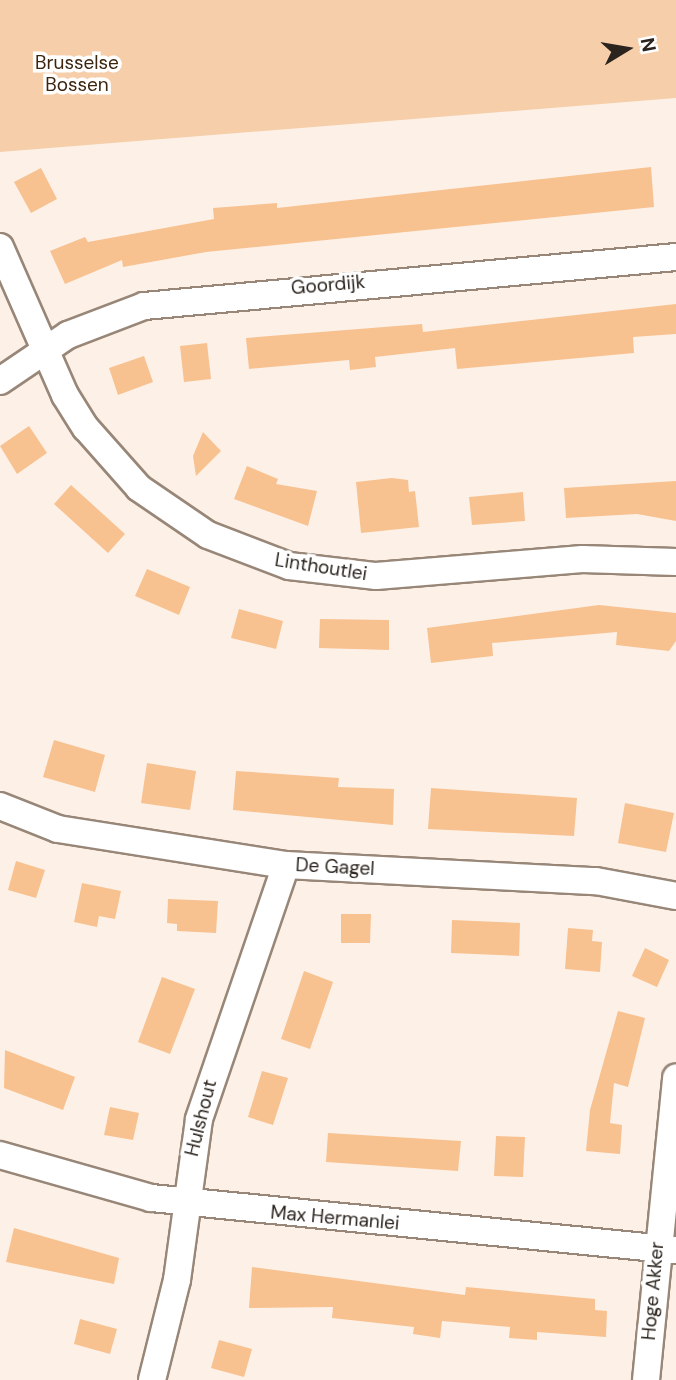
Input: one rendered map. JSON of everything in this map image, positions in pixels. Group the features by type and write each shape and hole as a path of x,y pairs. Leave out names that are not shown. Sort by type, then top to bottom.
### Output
{"street":[{"name":"Linthoutlei","path":"0,247 65,395 113,462 176,516 250,554 289,566 376,576 582,559 676,562"},
{"name":"Goordijk","path":"0,382 44,349 103,320 189,298 676,257"},
{"name":"De Gagel","path":"0,806 58,829 286,865 583,880 676,897"},
{"name":"Hulshout","path":"152,1380 168,1333 186,1202 210,1079 286,865"},
{"name":"Hoge Akker","path":"646,1380 666,1249 676,1077"},
{"name":"Max Hermanlei","path":"0,1156 104,1188 186,1202 666,1249"}],"green space":[{"name":"Brusselse Bossen","path":"0,0 676,0 676,98 0,152"}],"building":[{"path":"651,167 654,207 206,252 123,267 122,260 65,284 50,251 85,237 88,242 214,219 213,208 277,203 277,208"},
{"path":"41,168 57,199 31,213 14,182"},
{"path":"676,304 676,334 633,337 634,353 457,369 455,348 375,357 376,367 350,370 349,360 249,369 246,338 422,324 423,332"},
{"path":"207,343 211,379 184,382 180,346"},
{"path":"144,356 153,382 118,395 109,368"},
{"path":"29,426 47,453 17,474 0,446"},
{"path":"203,432 221,451 196,476 193,456"},
{"path":"247,466 278,479 276,484 317,491 308,526 234,499"},
{"path":"392,478 408,480 409,492 415,491 419,527 361,533 356,482"},
{"path":"676,481 676,521 637,514 566,518 564,488"},
{"path":"71,485 125,534 108,553 54,504"},
{"path":"523,492 525,521 472,525 469,497"},
{"path":"147,569 190,587 179,615 135,596"},
{"path":"599,605 676,613 676,641 669,651 616,645 617,632 492,643 493,656 431,663 427,628"},
{"path":"239,609 283,621 276,649 231,638"},
{"path":"320,619 389,620 389,650 319,648"},
{"path":"54,740 105,755 95,792 43,777"},
{"path":"147,763 196,771 190,810 141,803"},
{"path":"236,771 339,778 338,787 394,789 393,825 233,810"},
{"path":"431,788 577,798 574,836 428,829"},
{"path":"625,803 674,813 666,852 618,843"},
{"path":"16,861 45,870 36,898 8,890"},
{"path":"82,883 121,891 115,919 99,916 97,927 74,922"},
{"path":"168,899 218,901 216,933 177,931 177,924 167,923"},
{"path":"341,914 371,914 370,943 341,943"},
{"path":"452,920 520,923 519,956 451,953"},
{"path":"568,928 593,930 592,941 602,942 600,972 565,969"},
{"path":"645,948 669,960 657,987 632,976"},
{"path":"304,971 333,982 310,1049 281,1039"},
{"path":"162,977 195,989 170,1054 138,1042"},
{"path":"618,1011 645,1018 628,1087 614,1083 610,1123 622,1125 620,1154 586,1151 590,1110"},
{"path":"5,1050 75,1077 63,1110 4,1088"},
{"path":"262,1071 288,1078 273,1125 248,1117"},
{"path":"110,1107 139,1113 133,1140 104,1135"},
{"path":"328,1133 461,1141 458,1171 326,1162"},
{"path":"496,1136 525,1137 523,1177 494,1176"},
{"path":"14,1228 119,1258 114,1284 6,1262"},
{"path":"252,1267 465,1295 466,1287 595,1299 595,1310 607,1311 606,1337 537,1332 537,1340 509,1338 510,1327 442,1321 440,1338 413,1334 414,1327 332,1318 333,1307 249,1308"},
{"path":"80,1319 117,1329 110,1354 74,1344"},
{"path":"219,1340 252,1349 244,1377 211,1368"}]}
